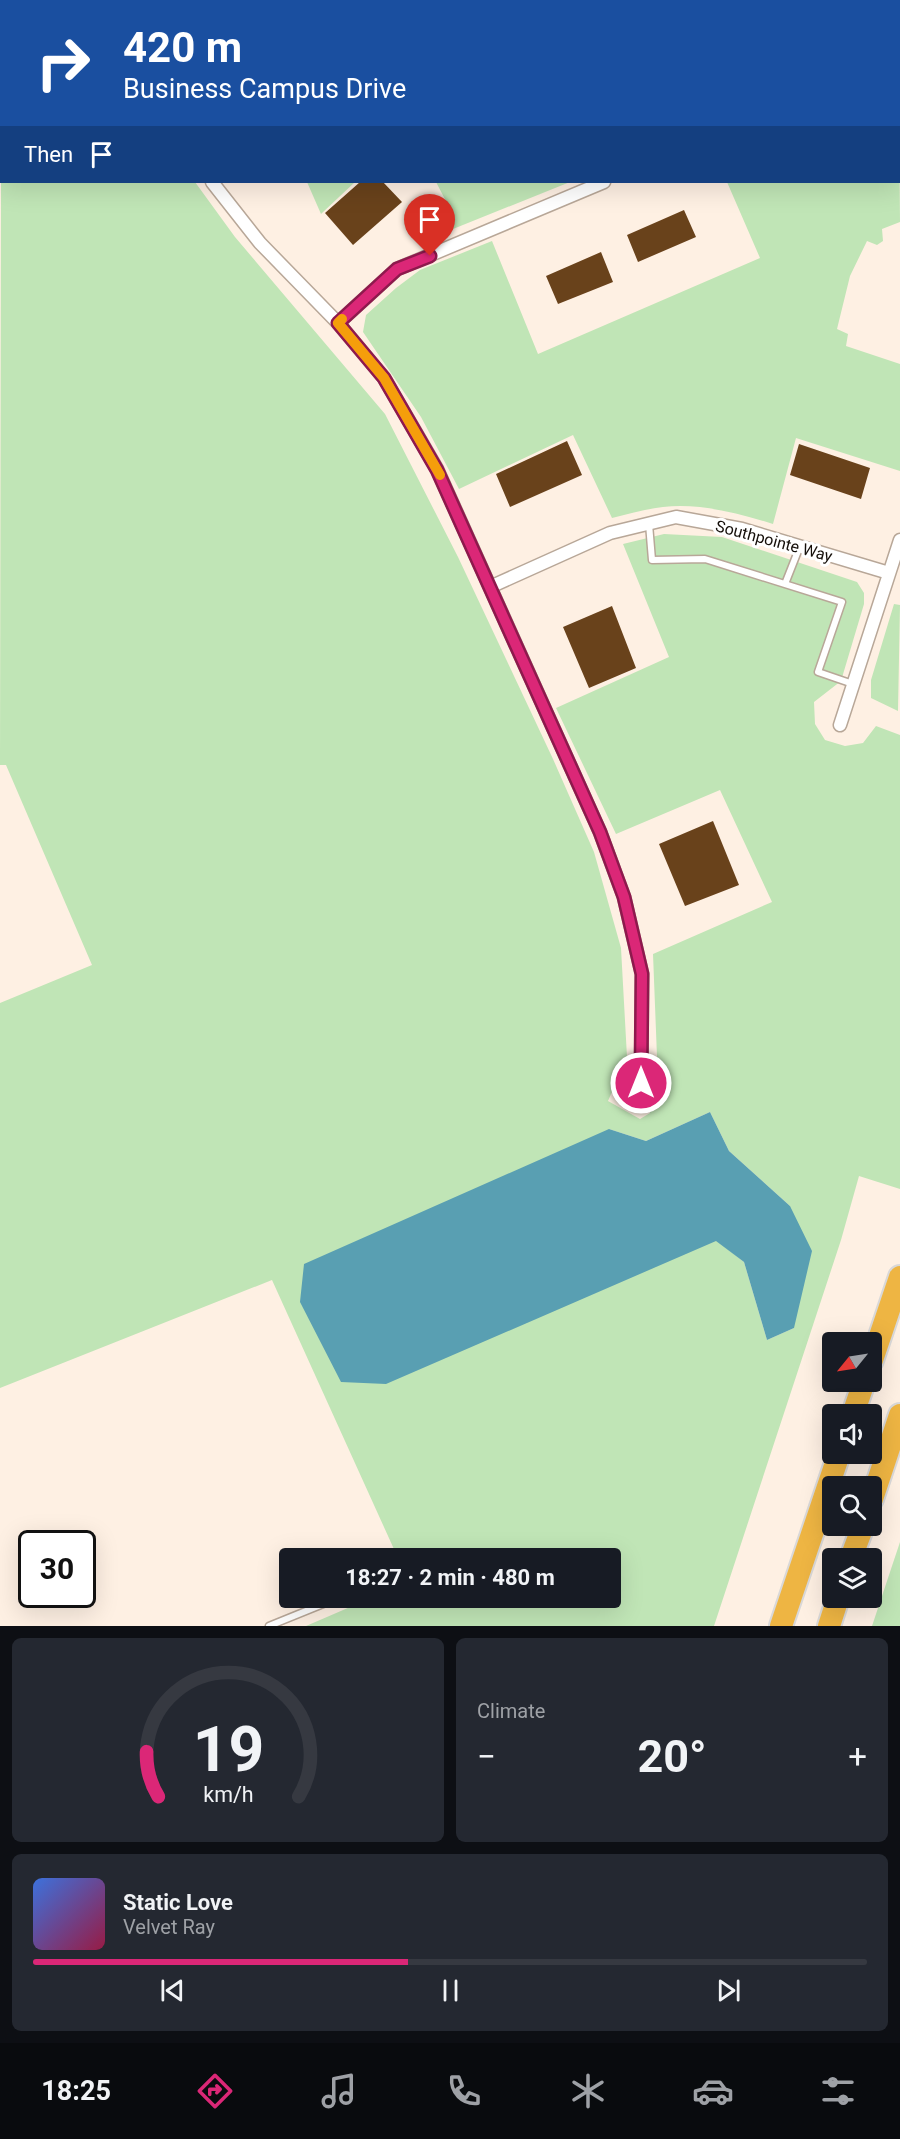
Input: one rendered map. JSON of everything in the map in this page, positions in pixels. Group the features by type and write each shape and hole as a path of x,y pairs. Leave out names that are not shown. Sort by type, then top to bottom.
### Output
{"highway":[{"path":"881,1332 900,1277"},
{"path":"880,1476 900,1415"},
{"path":"781,1626 836,1464"},
{"path":"829,1626 835,1608"}],"street":[{"path":"213,183 260,243 338,323 384,378 437,470 600,832 624,897 642,974 641,1083"},
{"path":"338,323 397,269 602,183"},
{"name":"Southpointe Way","path":"490,587 610,533 676,517 742,529 889,573"},
{"path":"840,725 900,540"}],"lane":[{"path":"649,524 652,560 705,559 842,602 818,672 853,684"},
{"path":"786,584 800,546"},
{"path":"269,1626 313,1608"}],"green space":[{"path":"1,183 196,183 235,237 385,414 458,557 594,852 621,948 627,1057 608,1101 640,1119 650,1113 657,1057 653,954 772,902 720,790 616,834 556,708 669,657 623,544 664,534 722,537 857,582 864,593 864,604 841,681 814,702 815,724 825,740 845,746 863,743 876,726 900,735 900,1189 859,1176 841,1240 714,1626 306,1626 348,1608 621,1608 621,1548 393,1548 272,1280 0,1388 0,1003 92,965 6,765 0,765","holes":["710,1112 729,1151 790,1206 794,1328 767,1340 744,1262 716,1240 685,1253 609,1129 646,1141"]},
{"path":"307,183 354,183 321,214"},
{"path":"437,183 568,183 453,229 445,225 440,212 449,207"},
{"path":"727,183 900,183 900,222 882,229 883,241 877,245 867,241 850,276 837,329 848,334 846,346 900,364 900,471 796,438 773,524 733,513 691,506 657,508 612,518 573,435 459,489 421,417 363,332 366,315 420,270 492,241 538,354 760,258"},
{"path":"894,604 900,605 898,711 871,698 871,680"},
{"path":"900,1542 900,1626 872,1626 878,1608 882,1608 882,1596"}],"water":[{"path":"710,1112 729,1151 790,1206 812,1251 794,1328 767,1340 744,1262 716,1241 386,1384 341,1382 300,1302 304,1264 609,1129 646,1141"}],"building":[{"path":"359,183 384,183 402,202 353,245 325,213"},
{"path":"684,210 696,237 638,262 627,235"},
{"path":"601,252 613,282 558,304 546,276"},
{"path":"567,441 582,475 510,507 496,474"},
{"path":"799,444 870,468 861,499 790,475"},
{"path":"612,606 636,668 589,688 563,627"},
{"path":"713,821 739,885 685,906 659,844"}],"slow traffic":[{"path":"342,319 338,323 384,378 440,475"}],"route":[{"path":"430,256 397,269 338,323 384,378 437,470 600,832 624,897 642,974 641,1083"}]}
